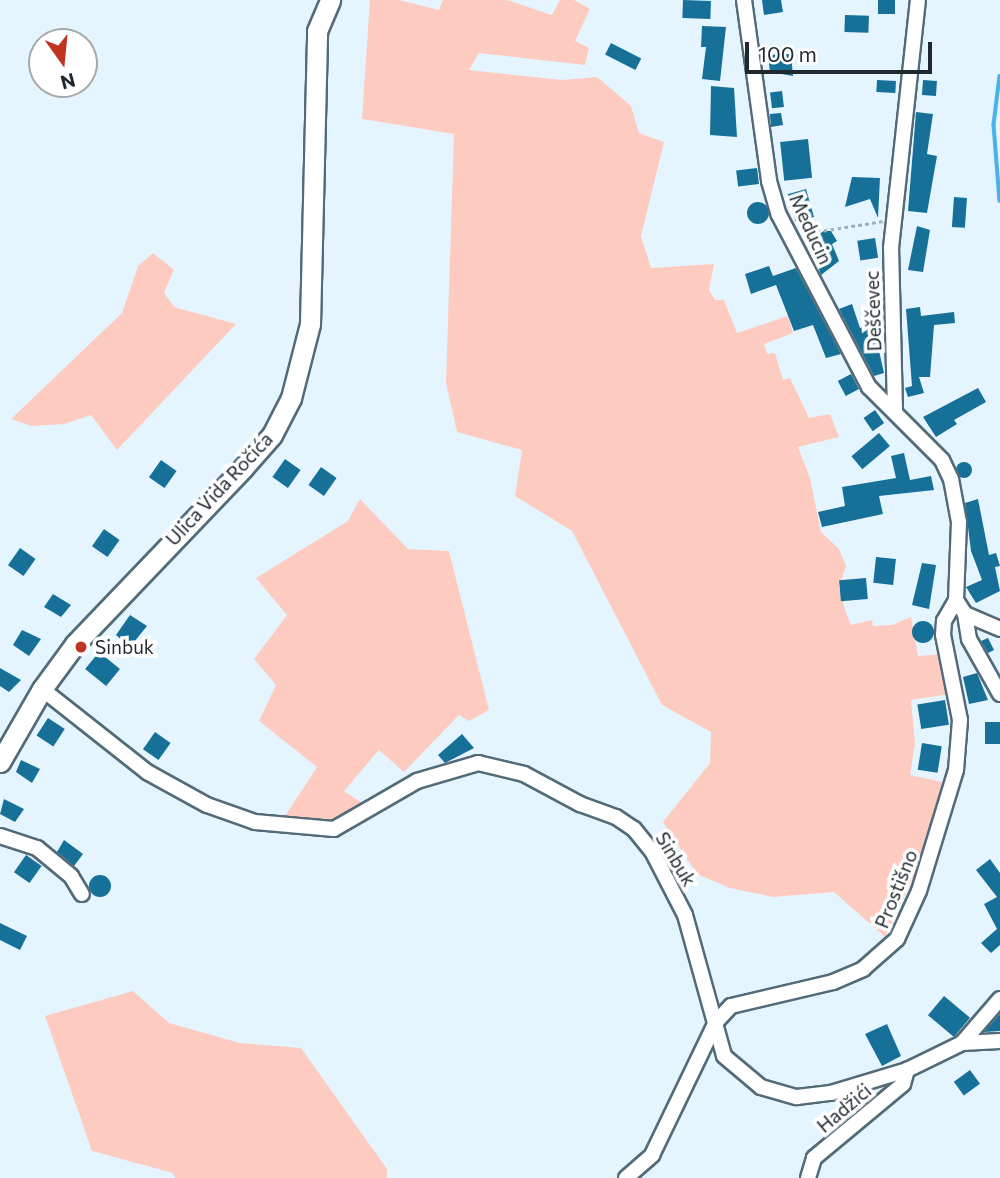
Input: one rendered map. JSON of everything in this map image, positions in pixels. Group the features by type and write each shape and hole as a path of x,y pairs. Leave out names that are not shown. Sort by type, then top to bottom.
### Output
{"main road":[{"name":"Ulica Vida Ročića","path":"0,762 42,689 131,583 272,435 291,398 310,324 314,72 317,32 330,0"}],"street":[{"name":"Meducin","path":"744,0 769,181 789,236 869,387 895,410"},
{"name":"Deščevec","path":"895,410 889,299 893,220 918,0"},
{"path":"895,410 942,460 951,479 959,522 956,600 965,614 969,639 1000,694"},
{"name":"Prostišno","path":"625,1178 652,1155 716,1022 731,1006 833,982 863,969 897,940 919,891 956,770 959,708 943,635 944,621 956,600"},
{"path":"965,614 1000,629"},
{"name":"Sinbuk","path":"42,689 147,772 207,805 255,822 334,829 417,781 478,763 524,774 580,804 616,817 634,829 663,869 693,934 705,999 716,1022 724,1056 761,1087 797,1097 831,1093 907,1070 962,1043"},
{"path":"0,836 37,848 71,876 82,894"},
{"path":"962,1043 1000,999"},
{"path":"962,1043 1000,1041"},
{"name":"Hadžići","path":"808,1178 814,1158 903,1084 907,1070"}],"path":[{"path":"789,236 893,220"}],"shaded area":[{"path":"370,0 399,0 439,10 443,0 507,0 552,15 560,0 574,0 590,9 575,41 589,48 585,65 479,53 469,70 562,80 597,77 631,106 639,133 664,142 641,236 651,268 714,264 709,290 715,300 724,300 737,333 788,316 793,333 764,344 767,354 775,353 783,380 790,378 809,418 830,414 839,437 798,447 810,478 821,532 839,549 846,566 839,587 851,625 872,620 873,626 892,625 911,617 918,656 942,654 950,694 911,700 915,744 910,775 947,783 915,874 885,937 834,892 773,897 730,888 697,874 663,822 710,763 711,732 662,705 572,531 515,496 522,450 457,432 446,383 454,134 362,119"},
{"path":"153,253 174,270 164,293 174,307 236,324 117,450 91,415 64,424 31,426 11,419 122,313 138,266"},
{"path":"360,499 408,549 449,551 489,710 469,721 459,715 404,772 379,750 344,791 365,805 326,825 298,824 285,816 317,767 259,721 276,685 254,659 287,615 256,578 348,521"},
{"path":"133,991 169,1023 240,1043 301,1048 387,1169 387,1178 175,1178 173,1173 92,1151 45,1016"}],"building":[{"path":"683,0 711,1 710,19 682,18"},
{"path":"762,0 781,0 783,12 764,15"},
{"path":"878,0 895,0 895,14 878,14"},
{"path":"845,15 869,16 868,33 844,32"},
{"path":"702,26 726,27 720,81 702,79 706,47 701,47"},
{"path":"611,43 641,58 635,70 605,55"},
{"path":"791,54 793,76 770,72 768,55"},
{"path":"877,80 896,81 895,93 876,92"},
{"path":"923,80 937,81 936,96 922,95"},
{"path":"711,86 734,88 737,137 710,135"},
{"path":"782,91 784,107 772,108 770,92"},
{"path":"916,112 933,114 927,154 937,156 927,213 908,211"},
{"path":"781,113 783,125 771,127 770,114"},
{"path":"808,139 812,178 784,181 780,142"},
{"path":"757,168 759,184 738,186 736,171"},
{"path":"852,177 880,178 878,218 870,199 845,207"},
{"path":"806,189 814,217 796,222 788,194"},
{"path":"954,197 967,198 965,228 952,227"},
{"path":"758,202 766,205 769,213 766,221 758,224 750,221 747,213 750,205"},
{"path":"917,226 930,230 923,272 908,270"},
{"path":"824,231 831,231 837,241 832,244 839,261 821,275 811,247 813,238"},
{"path":"875,238 878,258 860,261 857,241"},
{"path":"769,266 773,276 796,268 841,354 826,358 813,325 794,331 776,285 751,294 745,274"},
{"path":"852,304 860,328 873,324 884,373 874,376 839,309"},
{"path":"920,307 921,316 954,312 955,323 934,325 930,377 919,377 924,393 908,397 905,388 912,386 906,309"},
{"path":"851,374 859,389 846,396 838,381"},
{"path":"978,388 986,402 954,420 957,424 936,437 923,417"},
{"path":"875,410 884,423 873,431 864,418"},
{"path":"879,433 890,446 862,469 851,456"},
{"path":"904,453 910,480 931,476 934,490 879,496 883,514 822,527 818,512 845,506 842,487 896,478 891,456"},
{"path":"285,459 301,470 288,488 272,477"},
{"path":"161,460 177,471 165,488 149,477"},
{"path":"964,462 970,464 970,476 964,478 958,476 956,470 958,464"},
{"path":"321,467 337,478 324,496 308,485"},
{"path":"978,499 989,555 996,553 1000,566 995,567 1000,591 976,603 966,587 982,580 971,551 965,503"},
{"path":"104,529 120,540 108,557 92,546"},
{"path":"20,548 36,559 24,576 8,565"},
{"path":"876,557 896,559 893,585 873,583"},
{"path":"922,563 936,565 929,609 912,605"},
{"path":"866,578 868,599 841,601 839,580"},
{"path":"53,594 71,605 61,617 44,607"},
{"path":"130,615 147,626 130,647 116,635"},
{"path":"923,621 931,624 934,632 931,640 923,643 915,640 912,632 915,624"},
{"path":"22,630 41,639 29,656 13,645"},
{"path":"988,638 994,650 988,653 981,641"},
{"path":"99,652 120,669 106,686 85,669"},
{"path":"0,668 21,680 9,692 0,686"},
{"path":"977,673 988,700 969,704 963,677"},
{"path":"945,700 949,725 921,729 917,704"},
{"path":"48,718 65,729 53,747 37,736"},
{"path":"985,722 1000,722 1000,744 985,744"},
{"path":"155,732 171,743 159,760 143,749"},
{"path":"462,734 474,748 445,763 438,755"},
{"path":"922,743 942,746 938,773 918,770"},
{"path":"21,760 40,769 32,783 16,772"},
{"path":"4,799 24,809 15,822 0,814"},
{"path":"64,840 83,854 74,866 57,852"},
{"path":"26,855 42,866 30,883 14,872"},
{"path":"990,859 1000,873 1000,945 991,953 981,943 997,929 984,904 997,897 976,870"},
{"path":"100,875 108,878 111,886 108,894 100,897 92,894 89,886 92,878"},
{"path":"0,923 27,936 20,950 0,940"},
{"path":"944,996 970,1018 954,1037 928,1015"},
{"path":"1000,1014 1000,1031 984,1032"},
{"path":"887,1024 901,1056 882,1066 865,1034"},
{"path":"970,1070 980,1084 964,1096 954,1082"}],"waterway":[{"path":"1000,76 994,125 1000,201"}],"place":[{"name":"Sinbuk","path":"81,647"}]}
